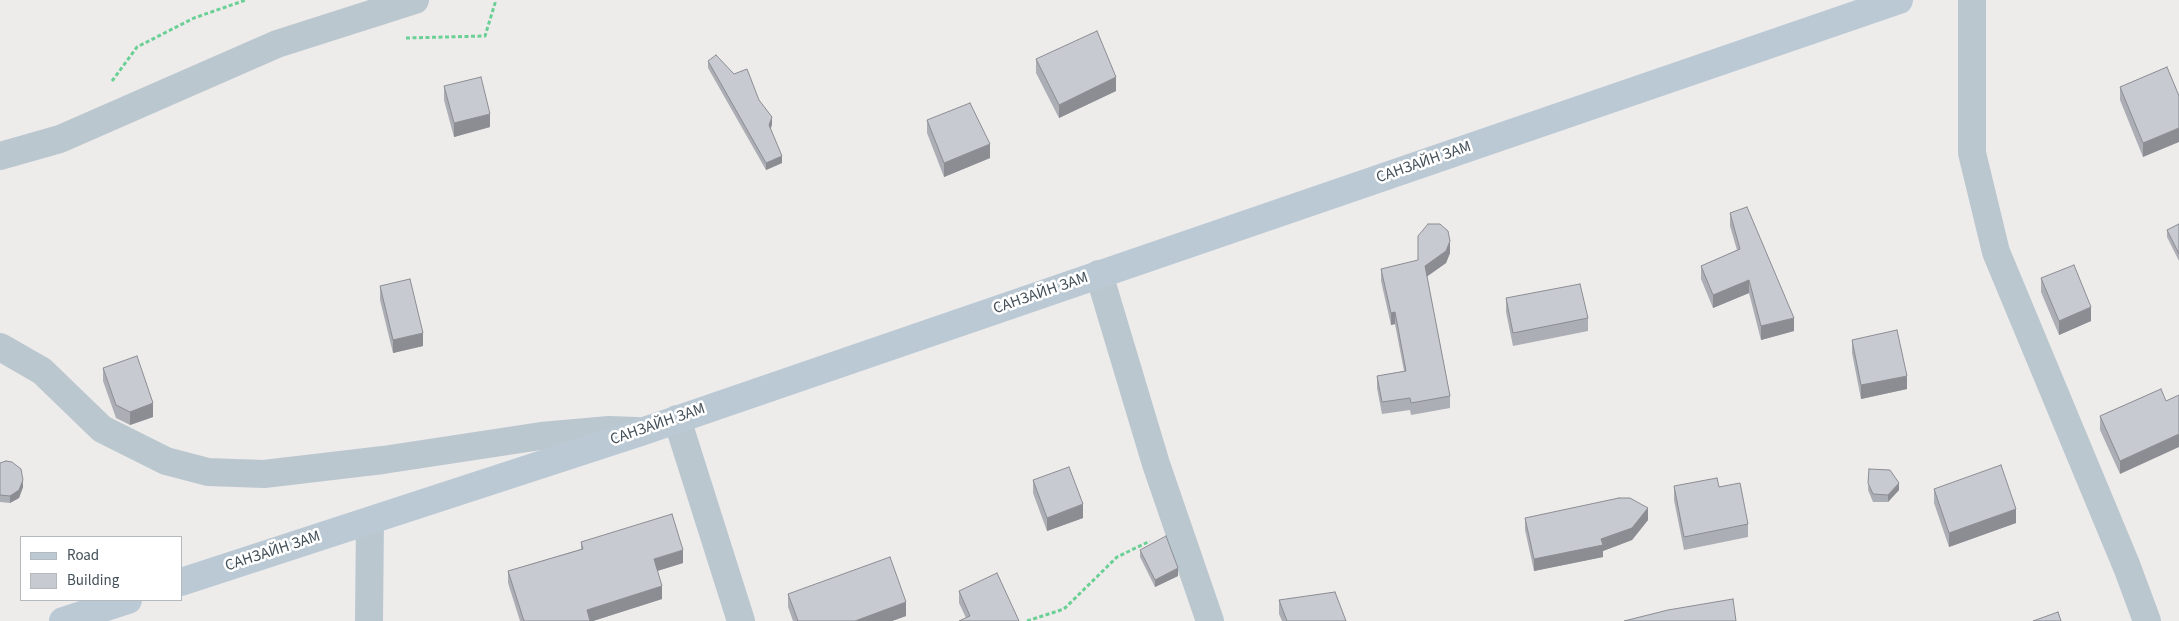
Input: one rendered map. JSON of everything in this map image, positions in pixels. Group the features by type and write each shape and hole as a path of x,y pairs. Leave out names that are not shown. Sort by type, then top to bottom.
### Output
{"main road":[{"name":"САНЗАЙН ЗАМ","path":"182,582 641,432 1899,0"},
{"path":"63,621 125,601"}],"street":[{"path":"0,156 60,139 277,44 415,0"},
{"path":"1972,0 1972,153 1996,252 2120,549 2147,621"},
{"path":"1099,274 1156,464 1210,621"},
{"path":"0,348 42,371 102,429 166,461 208,472 264,474 383,460 541,436 609,430 641,432"},
{"path":"677,419 741,621"},
{"path":"369,621 370,521"}],"path":[{"path":"108,118 112,78 137,47 194,18 246,0"},
{"path":"372,14 403,38 485,36 496,0"},
{"path":"1027,621 1064,610 1116,557 1178,528"}],"building":[{"path":"1097,31 1116,77 1059,105 1036,59"},
{"path":"716,55 734,74 747,69 759,100 772,117 769,125 782,156 766,163 708,61"},
{"path":"2167,67 2179,96 2179,128 2143,143 2120,87"},
{"path":"481,77 490,114 454,123 444,86"},
{"path":"970,103 990,144 944,163 927,120"},
{"path":"1747,207 1794,318 1761,326 1749,280 1713,295 1701,266 1740,249 1730,213"},
{"path":"1428,224 1440,224 1448,231 1450,241 1446,251 1425,266 1450,396 1411,403 1410,398 1382,402 1377,376 1406,371 1395,312 1391,313 1381,269 1418,260 1418,236"},
{"path":"2179,224 2179,254 2167,230"},
{"path":"2074,265 2091,307 2059,321 2041,278"},
{"path":"410,279 423,333 393,340 380,286"},
{"path":"1580,284 1588,318 1513,333 1506,298"},
{"path":"1897,330 1907,376 1861,385 1852,340"},
{"path":"137,356 153,403 130,412 116,405 103,368"},
{"path":"2161,389 2166,401 2179,395 2179,434 2120,461 2100,416"},
{"path":"12,462 21,469 23,480 19,490 10,496 0,495 0,463"},
{"path":"2001,465 2016,509 1949,533 1934,489"},
{"path":"1069,467 1083,504 1047,518 1033,480"},
{"path":"1869,469 1890,470 1899,483 1888,495 1873,494 1868,483"},
{"path":"1717,478 1719,487 1740,483 1748,524 1684,537 1674,486"},
{"path":"1619,498 1630,498 1648,508 1632,528 1601,539 1603,545 1534,559 1525,518"},
{"path":"672,514 683,550 654,559 662,586 587,610 590,621 524,621 508,571 583,549 581,542"},
{"path":"1166,536 1178,568 1155,580 1140,550"},
{"path":"890,557 906,602 855,621 798,621 788,594"},
{"path":"997,573 1019,621 959,621 970,616 959,591"},
{"path":"1335,592 1346,621 1287,621 1279,600"},
{"path":"1733,599 1736,621 1624,621 1668,610"},
{"path":"2058,612 2061,621 2033,621"}]}
